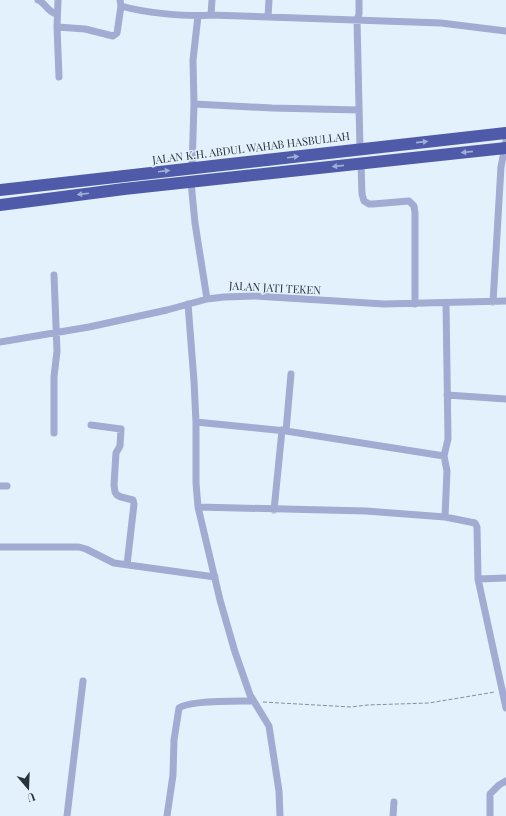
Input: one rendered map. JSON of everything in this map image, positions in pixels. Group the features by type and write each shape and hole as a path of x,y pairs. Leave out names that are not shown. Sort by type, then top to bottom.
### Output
{"highway":[{"name":"JALAN K.H. ABDUL WAHAB HASBULLAH","path":"2,190 506,133"},
{"path":"0,205 106,191 361,164 505,146"},
{"path":"120,176 118,183 124,185 173,180 196,181"},
{"path":"2,190 25,191 104,181 109,183 106,191"}],"street":[{"path":"38,0 43,2 48,10 57,14"},
{"path":"58,0 58,77"},
{"path":"211,15 212,0"},
{"path":"268,17 269,0"},
{"path":"359,0 359,14 357,20 360,149"},
{"path":"57,27 85,29 113,36 118,33 121,3 133,10 198,16 211,15 441,23 506,31"},
{"path":"192,168 194,104 193,60 198,16"},
{"path":"194,104 359,110"},
{"path":"493,302 505,146"},
{"path":"361,164 362,194 364,201 369,204 373,204 407,201 411,202 414,206 415,304"},
{"path":"196,181 195,223 207,299"},
{"path":"54,275 57,351 54,377 54,433"},
{"name":"JALAN JATI TEKEN","path":"0,342 56,333 154,313 207,299 244,296 373,304 506,301"},
{"path":"445,517 447,472 444,456 448,439 446,303"},
{"path":"188,304 193,354 196,422 196,483 198,507 235,652 252,701 269,726 280,791 280,816"},
{"path":"274,510 291,374"},
{"path":"447,395 506,398"},
{"path":"196,422 284,431 444,456"},
{"path":"91,425 121,429 120,446 116,453 115,492 121,497 133,500 134,504 126,565"},
{"path":"198,507 366,511 445,517 474,522 477,527 478,579 506,708"},
{"path":"0,547 79,547 114,563 215,577"},
{"path":"478,579 506,578"},
{"path":"68,816 83,681"},
{"path":"167,816 172,775 174,740 179,708 183,705 197,703 252,701"},
{"path":"490,816 490,794 499,785 506,781"},
{"path":"393,816 394,802"}],"path":[{"path":"252,701 351,707 429,703 502,691"}]}
